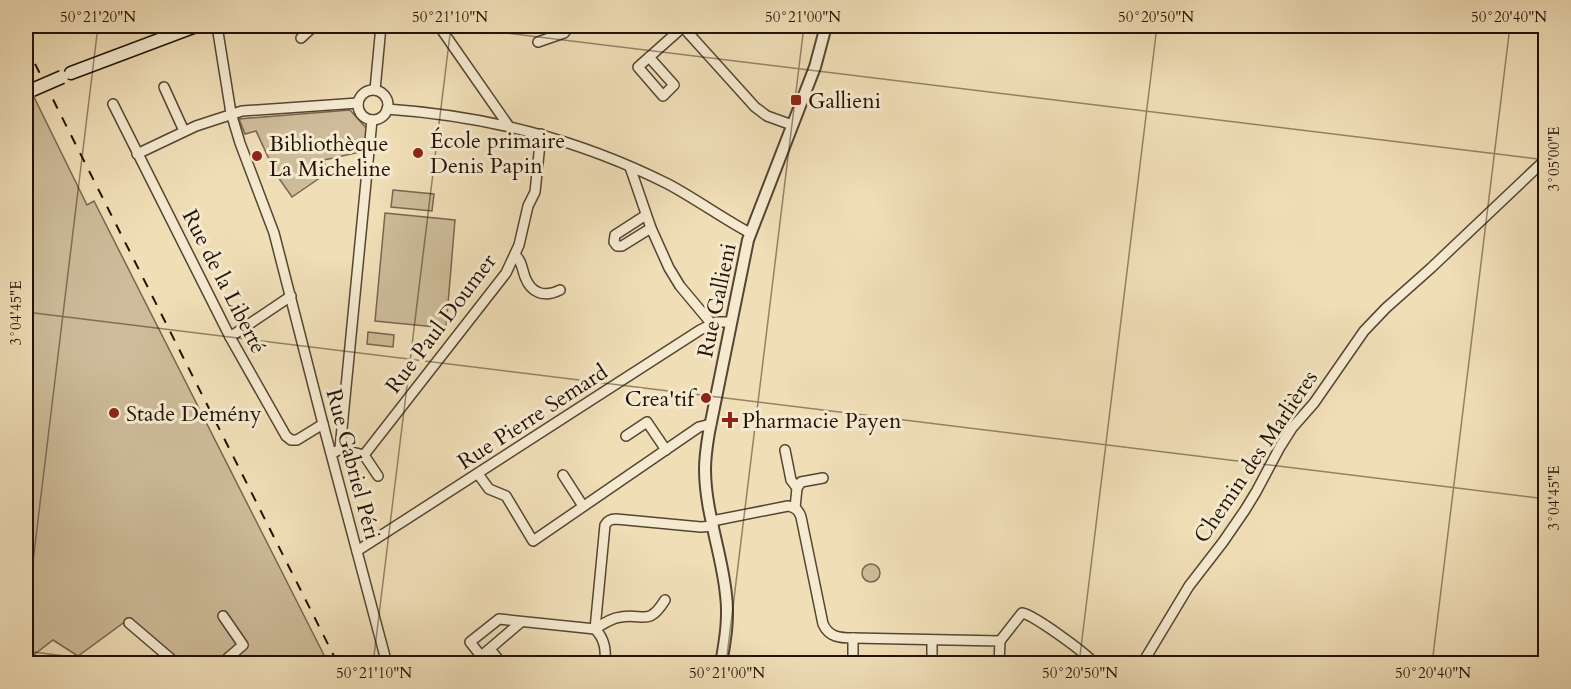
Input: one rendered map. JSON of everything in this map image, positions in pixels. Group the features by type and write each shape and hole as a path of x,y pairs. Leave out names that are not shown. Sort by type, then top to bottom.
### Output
{"main road":[{"path":"67,75 179,26"},
{"path":"29,91 196,26"}],"street":[{"name":"Rue Gabriel Péri","path":"217,26 231,113 269,218 285,274 387,663"},
{"path":"301,38 314,26"},
{"path":"375,90 381,26"},
{"path":"439,26 507,125"},
{"path":"538,42 564,33 568,26 574,28 579,26"},
{"path":"649,57 682,26 755,107 767,116 792,125"},
{"name":"Rue Gallieni","path":"721,663 727,627 727,606 707,494 705,469 707,445 750,233 815,67 826,26"},
{"path":"164,87 184,131"},
{"path":"375,90 385,97 387,109 381,117 372,120 362,114 358,103 364,93 375,90"},
{"path":"137,154 202,123 231,113 358,103"},
{"name":"Rue de la Liberté","path":"113,104 230,337 287,438 298,439 323,423"},
{"path":"387,109 446,114 507,125 599,153 682,192 750,233"},
{"path":"340,449 372,120"},
{"name":"Rue Paul Doumer","path":"364,454 502,279 515,255 528,206 535,192 541,134"},
{"name":"Chemin des Marlières","path":"1142,663 1189,586 1245,510 1292,428 1314,403 1364,331 1545,159"},
{"path":"630,166 659,248 676,280 711,323 731,322"},
{"path":"646,215 615,235 614,242 617,246 622,246 651,228"},
{"path":"515,255 520,259 528,283 535,291 548,295 560,290"},
{"path":"230,337 291,296"},
{"name":"Rue Pierre Semard","path":"357,551 711,323"},
{"path":"626,436 647,422 666,450"},
{"path":"478,474 489,489 506,496 533,541 699,427 711,424"},
{"path":"331,454 340,449 364,454 378,476"},
{"path":"785,450 791,480 797,488"},
{"path":"564,476 583,506"},
{"path":"823,478 801,482 797,488 795,508 801,517 826,631 841,638 999,641"},
{"path":"595,629 605,525 609,520 701,527 788,506 795,508"},
{"path":"481,656 470,642 499,619 595,629 618,617 652,616 665,600"},
{"path":"999,663 999,641 1022,613 1033,617 1095,663"},
{"path":"221,663 243,645 223,616"},
{"path":"472,663 521,622"},
{"path":"129,623 177,663"},
{"path":"595,629 601,635 605,646 605,663"},
{"path":"853,638 853,663"},
{"path":"932,640 932,663"},
{"path":"490,649 502,663"}],"shaded area":[{"name":"Stade Demény","path":"34,97 87,205 94,201 327,664 175,663 126,621 78,656 53,640 26,661 26,101"},
{"path":"350,110 368,130 365,151 324,160 327,173 292,197 276,174 256,131 245,134 239,119"},
{"path":"393,190 434,194 432,211 391,207"},
{"path":"385,213 455,220 446,328 375,321"},
{"path":"368,332 394,335 393,347 367,344"},
{"path":"871,564 877,567 880,573 877,579 871,582 865,579 862,573 865,567"}],"railway":[{"path":"26,46 338,664"}],"place":[{"name":"Gallieni","path":"796,100"},
{"name":"École primaire Denis Papin","path":"418,153"},
{"name":"Bibliothèque La Micheline","path":"257,156"},
{"name":"Crea'tif","path":"706,398"},
{"name":"Stade Demény","path":"114,413"},
{"name":"Pharmacie Payen","path":"730,420"}]}
